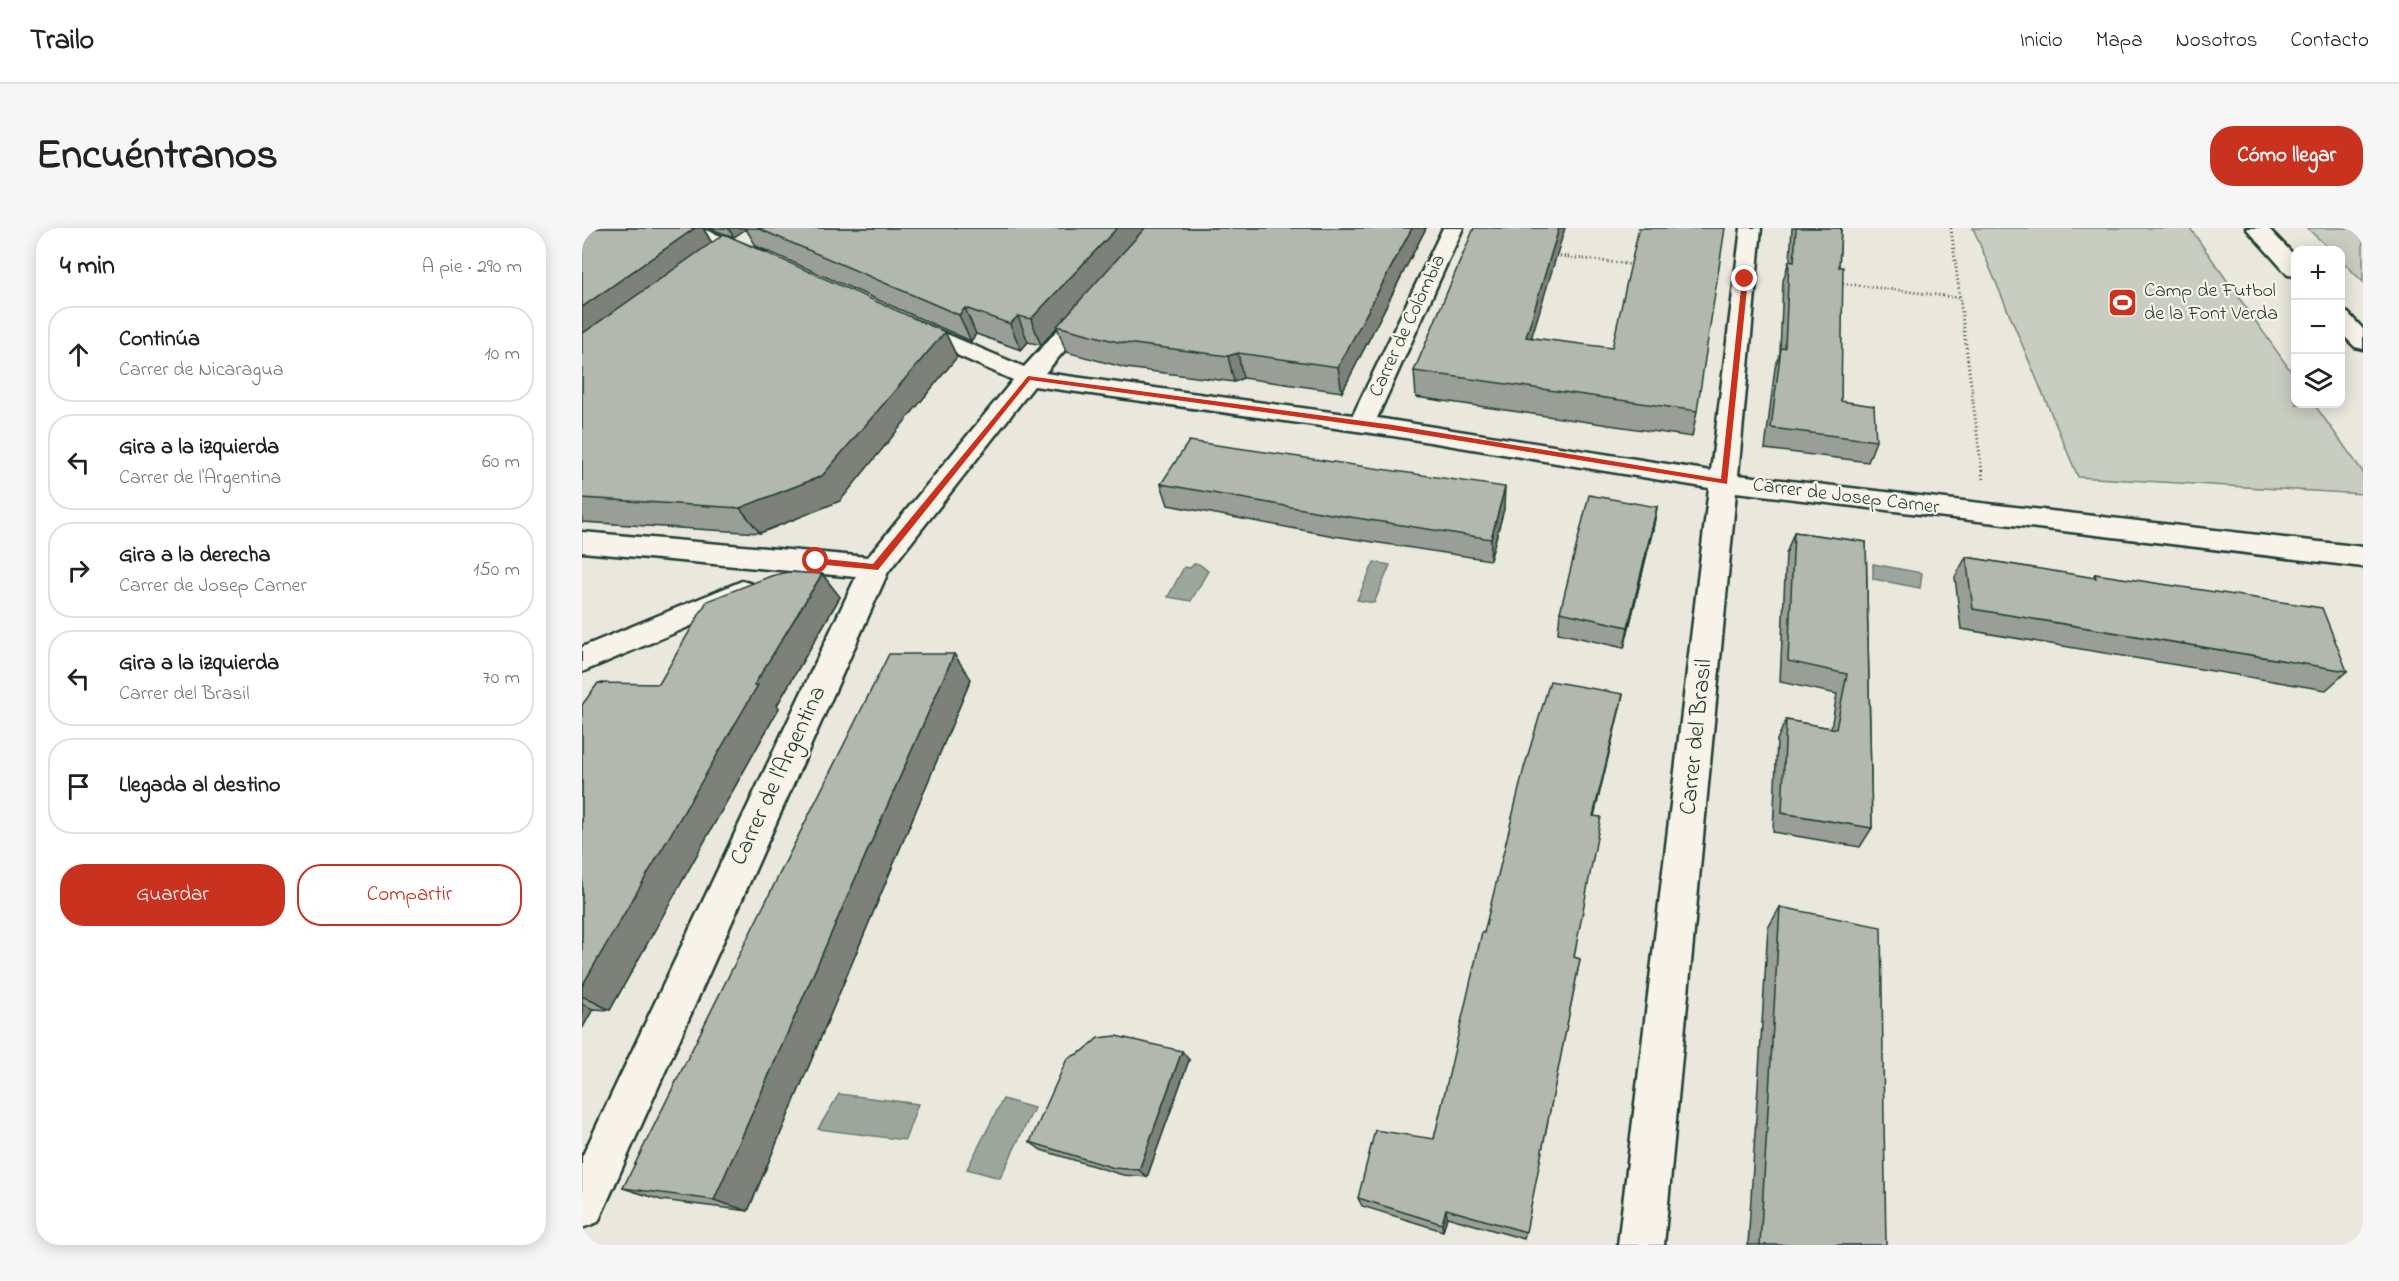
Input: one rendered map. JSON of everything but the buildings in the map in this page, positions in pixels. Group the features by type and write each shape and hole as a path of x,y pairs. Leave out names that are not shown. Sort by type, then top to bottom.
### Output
{"street":[{"path":"681,228 778,266"},
{"name":"Carrer de Colòmbia","path":"1362,423 1453,228"},
{"name":"Carrer del Brasil","path":"1641,1245 1725,482 1750,228"},
{"path":"2256,228 2291,266"},
{"path":"716,262 754,234"},
{"name":"Carrer de l'Argentina","path":"582,1206 875,568 1028,378 1110,286"},
{"name":"Carrer de Josep Carner","path":"894,318 1028,378 1362,423 1725,482 2363,557"},
{"path":"2345,323 2363,342"},
{"path":"582,542 875,568"},
{"path":"582,660 816,561"}],"path":[{"path":"1951,228 1987,514"},
{"path":"1550,255 1642,266"},
{"path":"1837,282 1961,298"}],"shaded area":[{"name":"Camp de Futbol de la Font Verda","path":"1973,228 2190,228 2291,371 2291,408 2317,408 2363,472 2363,494 2078,477"},
{"path":"2307,228 2363,228 2363,282 2345,264 2345,246 2327,246"},
{"path":"1374,562 1390,565 1374,603 1357,600"},
{"path":"1194,564 1199,564 1208,571 1191,601 1168,597 1184,567 1190,568"},
{"path":"1873,564 1922,573 1920,588 1873,579"},
{"path":"839,1094 918,1104 905,1140 818,1129"},
{"path":"1003,1099 1034,1108 1000,1178 967,1169"}],"place":[{"name":"Camp de Futbol de la Font Verda","path":"2123,302"}],"route":[{"path":"816,561 875,568 1028,378 1393,428 1725,482 1745,279"}]}
